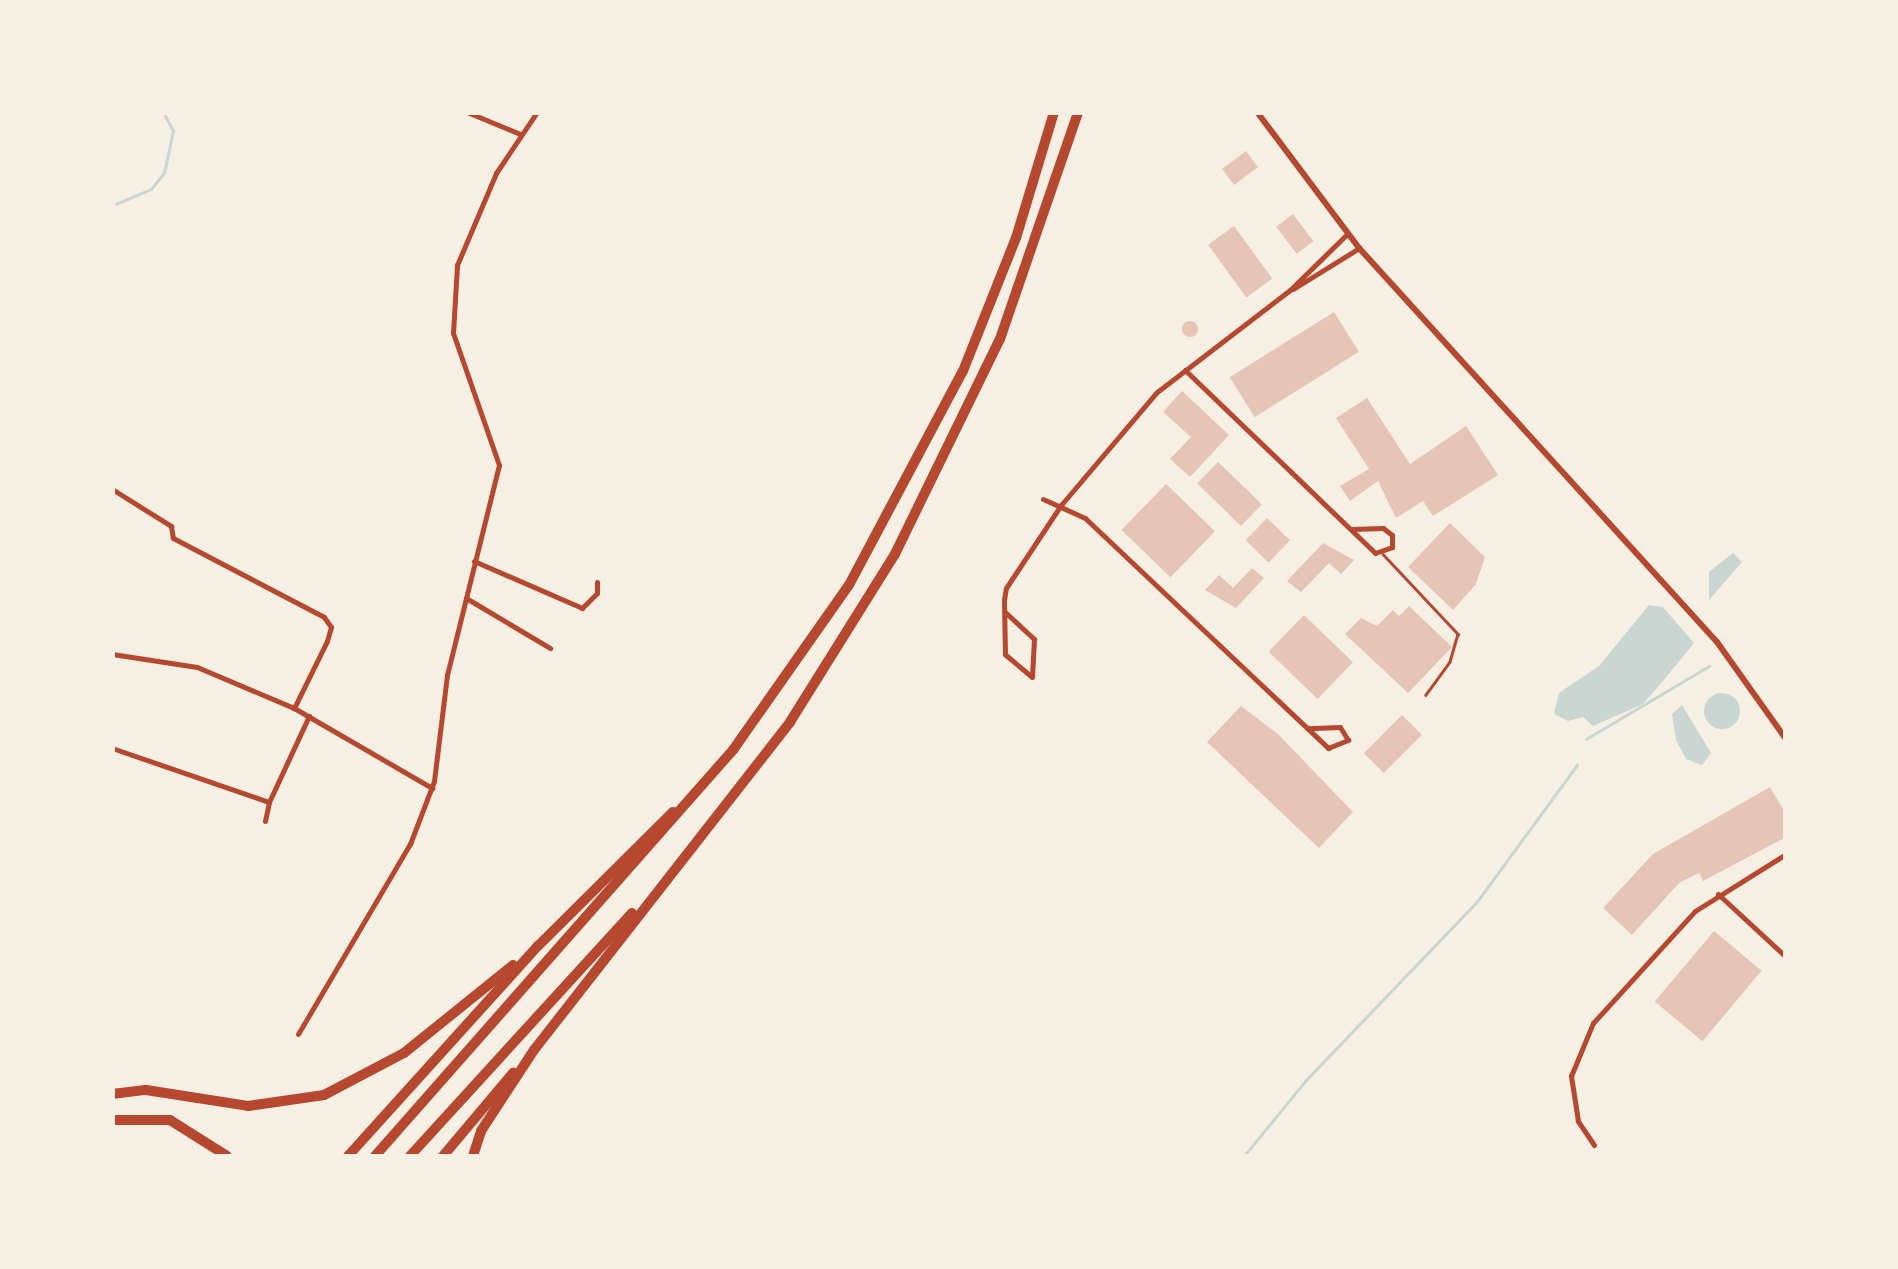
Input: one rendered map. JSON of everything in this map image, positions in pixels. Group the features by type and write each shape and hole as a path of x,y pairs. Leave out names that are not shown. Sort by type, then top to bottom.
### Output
{"highway":[{"path":"375,1156 701,785 849,585 931,440 1016,238 1054,112"},
{"path":"443,1156 534,1050 790,722 895,554 1000,339 1078,112"},
{"path":"348,1156 538,946 701,785"},
{"path":"410,1156 673,870"},
{"path":"112,1094 146,1090 248,1106 324,1095 404,1053 538,946"},
{"path":"473,1156 481,1131 534,1050"},
{"path":"112,1120 170,1120 227,1156"}],"street":[{"path":"468,112 520,134"},
{"path":"298,1034 410,844 432,788 441,705 498,465 454,333 457,264 484,196 520,134 538,112"},
{"path":"1258,112 1358,248 1716,642 1786,739"},
{"path":"1290,290 1347,234"},
{"path":"1005,612 1034,639 1032,677 1005,654 1005,612 1006,588 1061,505 1130,418 1185,370 1290,290 1358,248"},
{"path":"1185,370 1352,529 1383,554 1393,544 1389,530 1352,529"},
{"path":"112,489 170,526 173,538 324,617 331,628 327,641 294,708"},
{"path":"1044,499 1085,518 1328,748 1348,740 1340,727 1307,728"},
{"path":"474,560 582,608 597,593 597,582"},
{"path":"466,598 550,648"},
{"path":"112,654 197,668 294,708 432,788"},
{"path":"265,821 269,802 309,716"},
{"path":"112,748 269,802"},
{"path":"1594,1144 1574,1100 1571,1076 1579,1047 1676,929 1718,894 1786,854"},
{"path":"1718,894 1786,957"}],"lane":[{"path":"1383,554 1458,634 1450,662 1426,695"}],"shaded area":[{"path":"1733,553 1742,562 1709,600 1709,572"},
{"path":"1649,605 1663,607 1694,643 1643,704 1593,726 1583,717 1568,721 1554,714 1559,693 1599,666"},
{"path":"1722,693 1735,698 1740,711 1735,724 1722,729 1709,724 1704,711 1709,698"},
{"path":"1682,705 1711,753 1702,765 1686,759 1676,740 1672,714"}],"building":[{"path":"1246,151 1258,167 1234,185 1222,169"},
{"path":"1293,214 1313,241 1297,254 1276,227"},
{"path":"1234,226 1272,279 1246,297 1208,245"},
{"path":"1334,312 1359,352 1255,417 1230,377"},
{"path":"1190,321 1198,329 1190,337 1182,329"},
{"path":"1182,391 1229,435 1190,477 1170,459 1191,437 1163,412"},
{"path":"1367,398 1410,464 1466,426 1498,475 1433,516 1423,501 1396,518 1378,481 1350,501 1340,486 1369,469 1336,418"},
{"path":"1218,462 1262,504 1241,526 1197,484"},
{"path":"1166,484 1215,531 1170,577 1122,530"},
{"path":"1267,518 1290,540 1268,563 1245,540"},
{"path":"1450,523 1485,557 1476,584 1453,610 1408,567"},
{"path":"1323,543 1354,560 1341,574 1329,563 1301,592 1287,581"},
{"path":"1252,568 1264,578 1236,608 1205,590 1219,575 1233,588"},
{"path":"1409,606 1452,647 1408,693 1345,634 1361,618 1377,626 1393,610 1399,616"},
{"path":"1304,615 1353,662 1317,699 1269,652"},
{"path":"1241,706 1278,734 1353,812 1319,848 1207,742"},
{"path":"1402,715 1422,735 1384,773 1364,753"},
{"path":"1770,787 1786,814 1786,837 1703,881 1699,873 1679,883 1632,935 1603,908 1653,854"},
{"path":"1714,931 1761,971 1702,1041 1655,1001"}],"waterway":[{"path":"116,204 151,189 164,173 173,131 163,112"},
{"path":"1586,739 1709,666"},
{"path":"1244,1156 1306,1080 1476,903 1577,765"}]}
